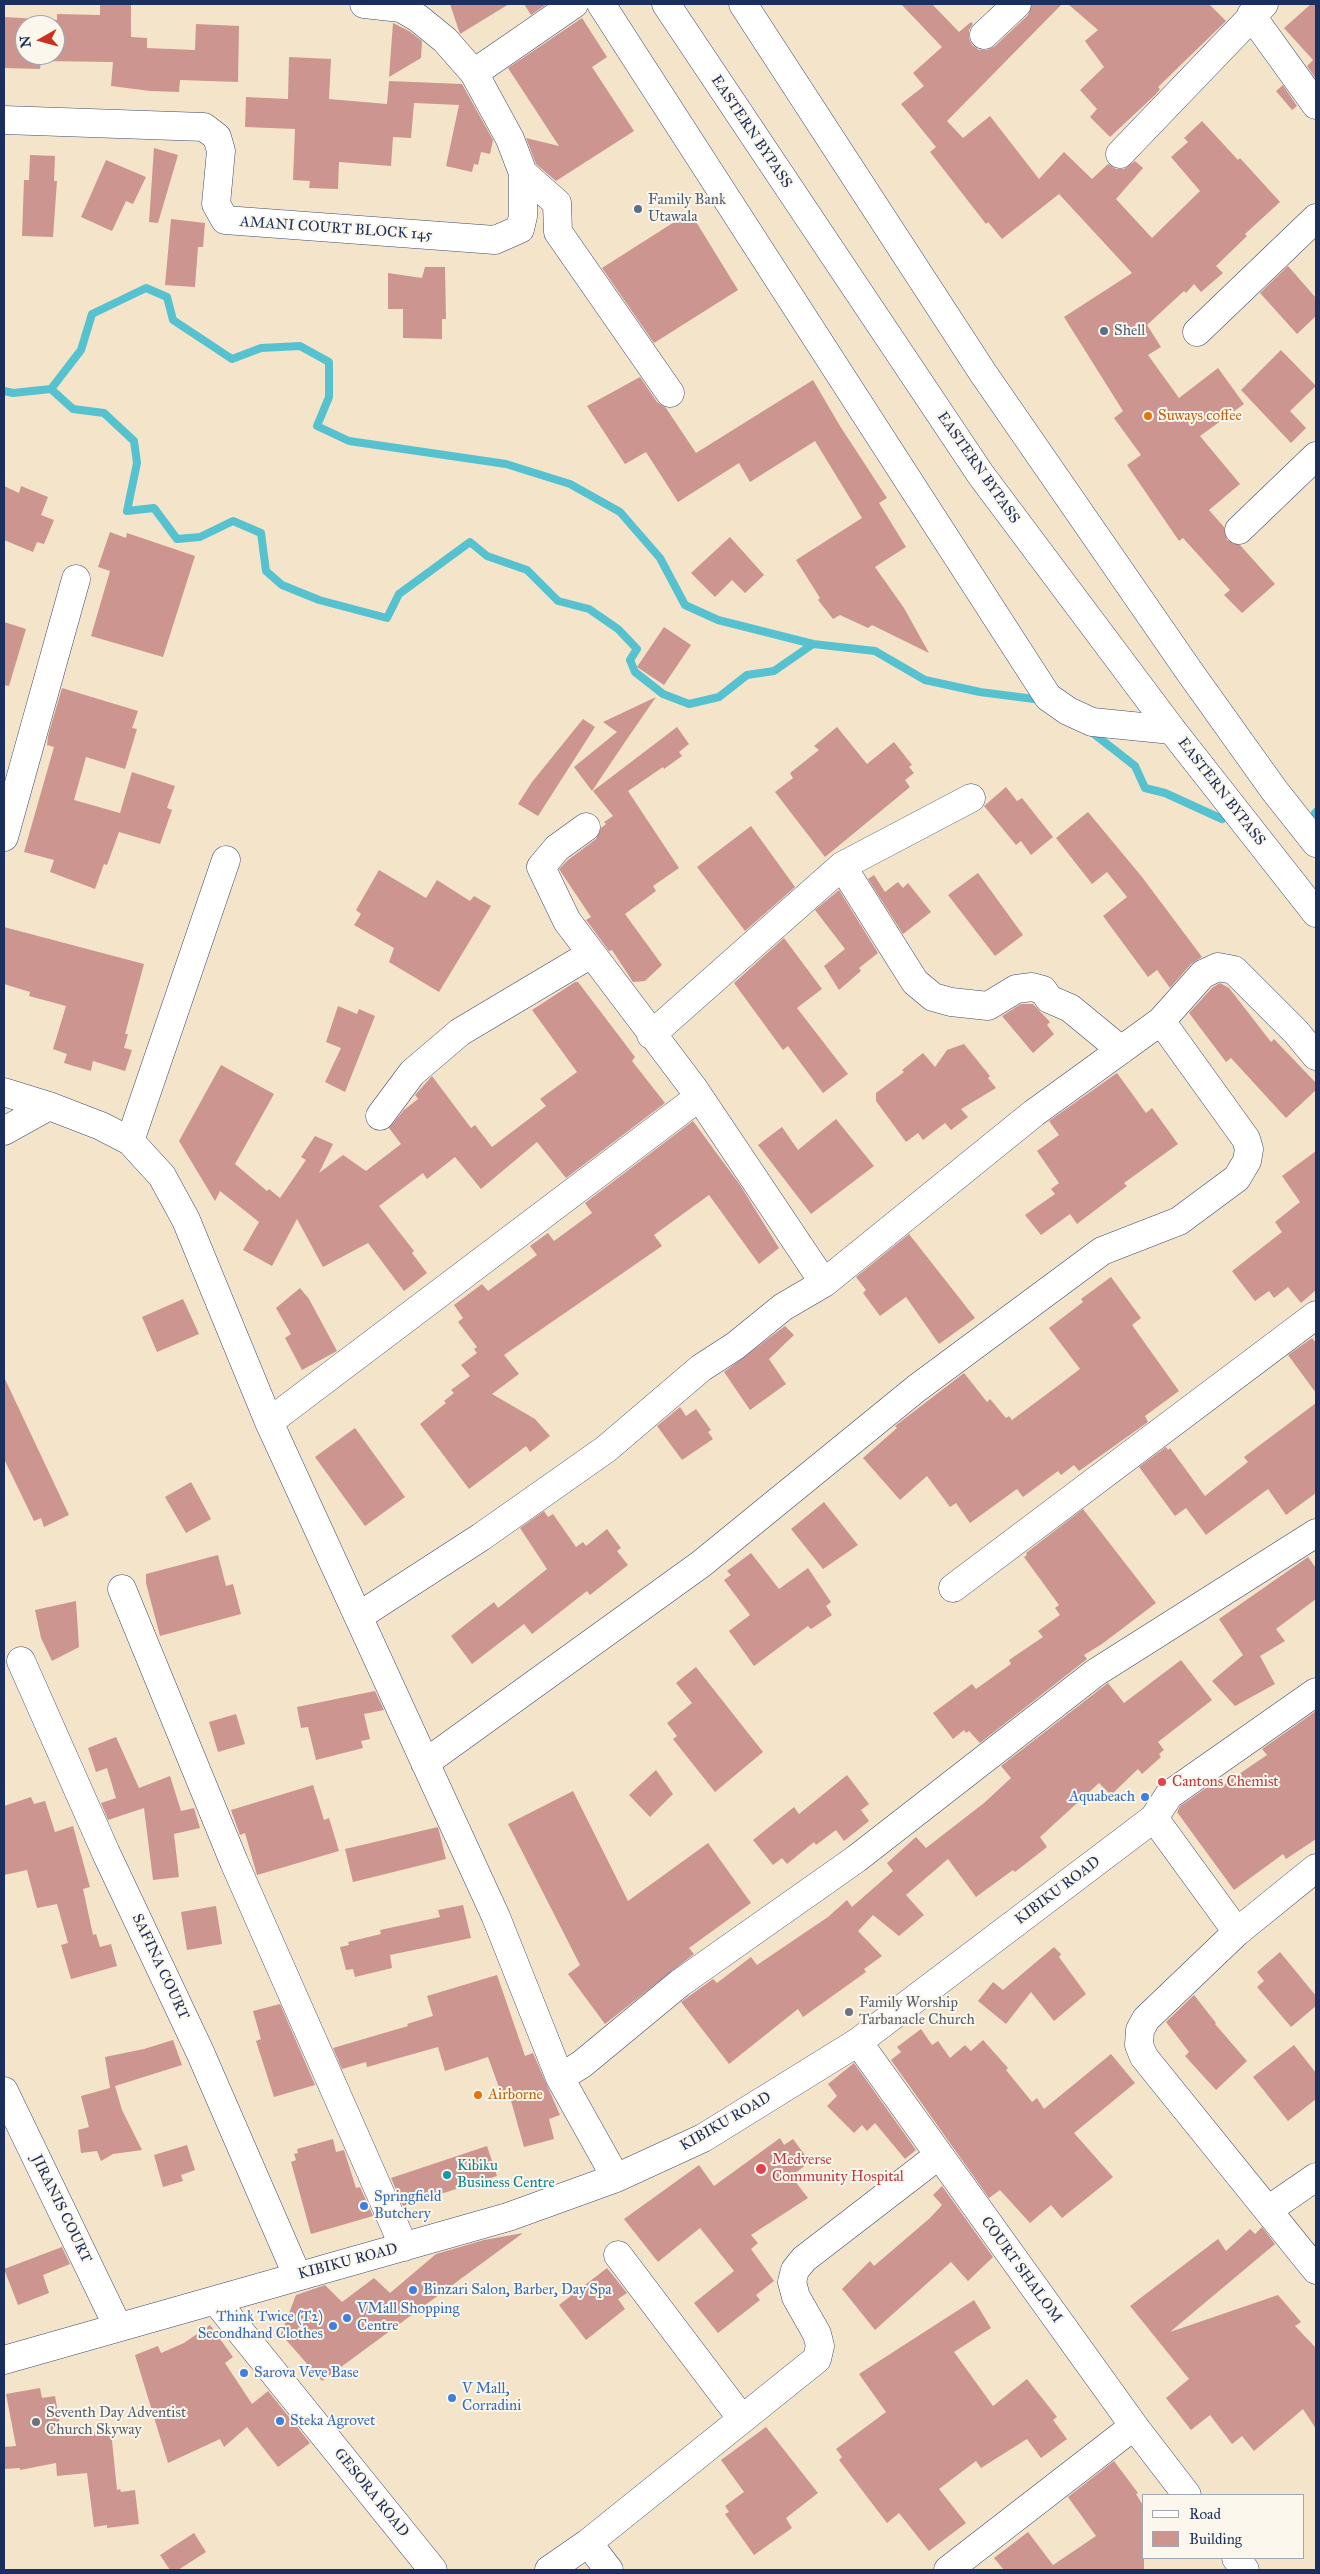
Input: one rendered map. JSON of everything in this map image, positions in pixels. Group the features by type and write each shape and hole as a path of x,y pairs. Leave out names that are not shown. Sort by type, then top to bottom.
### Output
{"street":[{"path":"364,4 401,8 418,18 445,40 474,73 574,4"},
{"path":"601,4 1048,697 1068,711 1092,722 1172,730"},
{"name":"EASTERN BYPASS","path":"666,4 981,475 1172,730 1316,913"},
{"path":"743,4 983,373 1218,710 1316,844"},
{"path":"984,35 1017,4"},
{"path":"1120,154 1258,9 1316,105"},
{"name":"AMANI COURT BLOCK 145","path":"4,120 204,127 217,137 221,152 216,204 225,220 239,223 495,240 520,229 523,216 523,174 510,139 474,73"},
{"path":"523,174 557,204 558,232 670,393"},
{"path":"1197,332 1316,218"},
{"path":"1239,530 1316,456"},
{"path":"4,837 76,579"},
{"path":"651,1035 842,866 971,798"},
{"path":"586,827 556,848 542,867 567,921 651,1035 699,1096 824,1283"},
{"path":"130,1141 226,860"},
{"path":"842,866 915,982 933,997 951,1002 988,1006 1016,989 1032,988 1043,990 1049,999 1070,1008 1121,1050"},
{"path":"380,1116 412,1073 460,1032 591,954"},
{"path":"358,1616 481,1537 606,1450 701,1368 735,1346 783,1307 824,1283 1034,1113 1161,1021 1202,974 1218,967 1234,970 1296,1032 1316,1056"},
{"path":"425,1763 701,1564 917,1388 1102,1251 1179,1221 1237,1178 1248,1161 1249,1149 1246,1139 1161,1021"},
{"path":"4,1092 49,1106 101,1126 130,1141 162,1176 186,1220 269,1422 496,1917 560,2078 616,2178"},
{"path":"269,1422 699,1096"},
{"path":"4,1131 49,1106"},
{"path":"953,1588 1316,1315"},
{"path":"560,2078 582,2064 680,1983 856,1859 1094,1674 1316,1533"},
{"path":"122,1589 238,1870 404,2247"},
{"name":"SAFINA COURT","path":"20,1661 106,1853 200,2052 297,2275"},
{"name":"KIBIKU ROAD","path":"4,2360 297,2275 508,2217 616,2178 703,2138 858,2042 1154,1818 1169,1794 1316,1692"},
{"path":"1154,1818 1237,1932"},
{"path":"1316,1868 1237,1932 1146,2019 1140,2030 1139,2045 1144,2057 1316,2270"},
{"name":"COURT SHALOM","path":"858,2042 1134,2426 1186,2494"},
{"name":"JIRANIS COURT","path":"4,2091 118,2327"},
{"path":"549,2570 588,2543 817,2359 820,2346 817,2334 796,2297 792,2282 795,2270 804,2260 939,2155"},
{"path":"1268,2210 1316,2177"},
{"path":"618,2255 742,2419"},
{"name":"GESORA ROAD","path":"214,2300 433,2570"},
{"path":"948,2570 1134,2426"},
{"path":"588,2543 609,2570"},
{"path":"1237,2559 1246,2570"}],"building":[{"path":"100,4 131,4 131,37 147,38 147,48 195,50 196,24 239,26 238,82 180,80 179,92 150,91 111,86 113,62 65,61 65,15 57,14 100,15"},
{"path":"450,4 509,4 460,34"},
{"path":"524,4 547,4 531,15"},
{"path":"901,4 932,4 959,32 971,22 973,24 969,30 969,38 972,45 979,50 987,50 995,46 1028,15 1032,4 1062,4 947,121 963,138 990,116 1039,179 1064,152 1092,179 1108,164 1116,169 1124,169 1135,161 1143,168 1116,199 1152,238 1200,191 1171,157 1188,142 1184,138 1202,121 1238,160 1240,158 1280,202 1245,234 1247,236 1216,266 1223,273 1201,292 1194,284 1186,293 1184,291 1147,325 1161,347 1148,355 1179,398 1218,368 1244,404 1200,436 1240,484 1209,510 1224,527 1227,540 1240,545 1275,584 1242,613 1224,595 1230,590 1183,538 1179,541 1127,465 1141,455 1114,418 1123,411 1064,317 1132,273 1059,194 1002,239 988,222 986,224 930,152 936,147 901,104 924,86 913,73 942,47"},
{"path":"1068,4 1209,4 1226,21 1158,87 1160,89 1155,95 1110,137 1090,117 1097,109 1080,90 1104,67 1085,41 1098,30"},
{"path":"1311,4 1316,4 1316,79 1307,66 1313,60 1284,28"},
{"path":"4,17 15,18 15,65 40,65 40,69 4,68"},
{"path":"582,18 607,57 592,67 634,131 556,181 536,164 526,138 559,146 508,68"},
{"path":"393,23 409,31 422,41 421,58 389,77"},
{"path":"289,57 331,59 329,99 387,104 389,81 462,84 493,140 490,154 481,152 478,165 474,164 472,172 446,166 459,105 414,103 411,138 393,137 391,166 339,162 338,189 309,188 310,181 293,180 295,129 245,127 246,97 288,99"},
{"path":"1283,85 1297,106 1292,110 1276,91"},
{"path":"154,148 178,155 158,223 149,222"},
{"path":"30,155 55,156 54,181 57,181 53,237 22,236 24,180 29,180"},
{"path":"106,160 146,177 133,204 126,201 112,231 81,217"},
{"path":"690,212 738,290 654,343 602,268"},
{"path":"171,219 205,223 203,247 198,247 195,287 165,285"},
{"path":"1288,266 1316,298 1316,316 1297,334 1260,293"},
{"path":"425,267 445,267 446,319 442,319 442,339 403,338 403,309 388,309 388,273 422,278"},
{"path":"1281,350 1316,386 1290,411 1306,428 1291,443 1241,390"},
{"path":"640,377 657,402 666,408 696,453 813,380 840,426 887,498 879,503 906,547 875,567 904,608 929,653 872,625 868,628 840,615 833,619 818,600 820,598 796,560 862,518 815,441 750,482 739,463 678,502 646,452 625,464 587,406"},
{"path":"4,486 19,493 21,486 48,497 41,515 54,520 44,544 37,542 33,552 4,540"},
{"path":"110,532 126,538 127,533 195,556 163,657 91,636 110,571 98,567"},
{"path":"730,537 764,575 745,593 732,580 715,597 691,573"},
{"path":"4,622 26,629 9,686 4,685"},
{"path":"664,627 691,645 664,685 637,667"},
{"path":"62,688 138,711 132,728 137,729 125,769 86,757 74,800 120,813 132,772 175,786 167,808 172,810 160,844 119,832 107,865 104,864 95,889 50,872 54,860 24,852 54,747 47,745 48,736"},
{"path":"656,697 592,791 574,767 617,732 603,722"},
{"path":"583,719 595,727 538,816 518,804 532,782"},
{"path":"677,727 689,744 679,752 682,756 628,791 679,868 653,886 656,891 625,914 662,965 645,981 633,982 612,950 609,951 586,920 591,917 559,869 596,839 601,828 606,824 604,822 613,816 593,791"},
{"path":"837,727 867,764 894,742 912,765 909,767 914,773 905,780 910,787 825,857 775,792 793,778 790,773 819,750 814,746"},
{"path":"1006,787 1017,801 1022,798 1053,837 1031,855 1021,841 1016,845 984,806"},
{"path":"1088,812 1142,877 1202,957 1191,964 1170,988 1157,970 1148,977 1103,916 1127,897 1107,872 1092,884 1056,838"},
{"path":"751,826 795,887 745,931 697,867"},
{"path":"379,870 426,898 437,880 470,901 474,896 491,906 439,992 389,962 394,948 354,925 361,914 356,910"},
{"path":"978,873 1023,935 995,956 948,895"},
{"path":"874,875 885,892 898,882 903,888 908,883 931,912 903,934 868,879"},
{"path":"839,890 878,953 859,968 861,971 839,990 824,966 845,949 815,910"},
{"path":"4,927 144,964 125,1034 128,1034 124,1048 132,1050 125,1071 93,1061 91,1071 64,1063 67,1054 53,1049 66,1006 29,996 30,992 4,984"},
{"path":"784,938 822,989 797,1008 848,1074 823,1093 788,1046 783,1050 734,983"},
{"path":"575,982 578,982 635,1057 632,1061 665,1103 566,1178 537,1142 481,1189 455,1157 427,1179 423,1173 379,1206 414,1251 412,1253 427,1273 404,1291 368,1243 323,1267 297,1219 272,1266 243,1250 259,1222 220,1191 215,1201 179,1141 221,1065 274,1094 235,1164 267,1191 269,1189 280,1198 306,1160 301,1157 315,1136 333,1144 319,1173 343,1155 366,1171 401,1144 389,1128 404,1110 418,1099 415,1095 432,1076 471,1128 475,1125 492,1147 546,1106 540,1099 577,1072 532,1010"},
{"path":"1220,983 1229,988 1271,1042 1274,1039 1316,1083 1316,1090 1286,1118 1231,1058 1226,1062 1189,1013 1213,987"},
{"path":"1021,1004 1033,1004 1050,1022 1047,1025 1054,1034 1033,1053 1002,1016"},
{"path":"338,1006 357,1014 359,1009 375,1016 345,1092 325,1082 341,1048 326,1042"},
{"path":"964,1044 990,1076 988,1078 996,1088 961,1109 968,1117 951,1130 945,1123 923,1140 918,1133 906,1142 876,1101 876,1093 904,1072 902,1070 923,1053 935,1067 947,1050"},
{"path":"1117,1073 1146,1113 1152,1108 1178,1144 1124,1183 1127,1186 1077,1224 1070,1214 1041,1235 1025,1215 1055,1194 1051,1189 1059,1183 1037,1151 1059,1135 1049,1121"},
{"path":"836,1119 874,1166 811,1214 758,1145 782,1127 798,1150"},
{"path":"693,1121 740,1185 779,1248 759,1264 709,1195 654,1235 662,1246 504,1355 519,1374 492,1394 535,1419 550,1436 530,1452 526,1446 469,1489 420,1424 446,1403 444,1401 454,1393 451,1390 470,1376 461,1365 477,1353 474,1349 477,1347 458,1322 463,1318 454,1305 482,1284 488,1291 537,1255 530,1246 548,1233 554,1241 592,1213 585,1203"},
{"path":"1316,1151 1316,1290 1301,1303 1288,1287 1274,1298 1269,1291 1255,1301 1232,1271 1282,1232 1275,1222 1300,1202 1282,1176"},
{"path":"909,1234 975,1318 939,1344 906,1297 880,1316 863,1293 866,1290 856,1277"},
{"path":"1111,1277 1141,1318 1132,1325 1179,1391 1145,1416 1148,1422 1079,1471 1074,1465 1061,1475 1058,1471 1023,1497 1017,1489 970,1523 956,1503 950,1507 927,1476 900,1500 863,1458 897,1428 895,1426 964,1373 987,1402 990,1399 1006,1418 1009,1416 1012,1420 1080,1369 1049,1328 1083,1302 1081,1299"},
{"path":"300,1288 309,1299 337,1351 302,1370 285,1338 291,1334 276,1308"},
{"path":"183,1299 199,1334 157,1352 142,1317"},
{"path":"785,1326 794,1335 769,1359 786,1384 750,1410 724,1372"},
{"path":"1312,1338 1316,1343 1316,1393 1288,1355"},
{"path":"4,1377 69,1515 44,1527 41,1518 34,1521 4,1459"},
{"path":"1316,1403 1316,1493 1286,1515 1268,1489 1206,1535 1186,1508 1175,1516 1139,1467 1166,1447 1168,1450 1170,1448 1205,1496 1248,1462 1244,1457"},
{"path":"680,1407 686,1416 696,1409 711,1430 708,1432 713,1439 682,1460 657,1426"},
{"path":"355,1428 405,1497 365,1526 315,1457"},
{"path":"191,1482 211,1519 186,1533 165,1497"},
{"path":"824,1502 858,1545 823,1569 791,1529"},
{"path":"1083,1509 1156,1603 1102,1644 1084,1655 1087,1659 980,1743 969,1731 966,1733 964,1730 953,1739 933,1713 972,1684 976,1689 1011,1664 1009,1660 1043,1637 1038,1631 1060,1615 1055,1608 1059,1605 1024,1557 1027,1555 1026,1553"},
{"path":"544,1511 548,1517 553,1514 576,1547 583,1542 586,1546 607,1529 621,1548 617,1551 628,1565 590,1595 587,1591 532,1634 524,1624 472,1664 451,1636 494,1602 498,1608 547,1569 520,1528"},
{"path":"751,1553 779,1589 808,1568 831,1602 826,1606 832,1615 811,1629 808,1626 754,1666 729,1631 750,1615 724,1580 731,1575 727,1571"},
{"path":"218,1555 226,1586 233,1584 241,1614 160,1636 146,1583 146,1574"},
{"path":"1308,1557 1316,1568 1316,1599 1276,1629 1285,1641 1260,1656 1275,1684 1235,1706 1212,1681 1243,1655 1219,1619"},
{"path":"76,1601 79,1647 52,1661 41,1638 35,1610"},
{"path":"1181,1660 1212,1700 1158,1742 1164,1750 1159,1754 1161,1757 1142,1774 1138,1769 1111,1795 1099,1783 1040,1837 1047,1847 1015,1872 1013,1870 976,1897 948,1859 906,1895 924,1915 899,1936 873,1915 858,1931 882,1956 864,1969 866,1972 803,2017 798,2009 729,2064 681,2002 713,1979 717,1983 751,1957 757,1965 828,1917 847,1900 852,1907 893,1871 887,1863 916,1837 926,1848 984,1803 1011,1778 1001,1766 1108,1683 1124,1703"},
{"path":"696,1667 763,1752 715,1792 673,1739 677,1736 667,1723 692,1703 676,1683"},
{"path":"375,1691 384,1710 364,1714 370,1739 361,1741 363,1748 316,1760 308,1727 301,1728 297,1707"},
{"path":"1316,1711 1316,1839 1286,1859 1283,1854 1234,1890 1177,1812 1180,1806 1219,1779 1223,1785 1267,1755 1262,1749"},
{"path":"236,1714 245,1744 218,1752 209,1722"},
{"path":"116,1737 139,1788 170,1776 181,1811 194,1808 200,1828 174,1834 179,1877 153,1880 144,1808 108,1820 101,1803 116,1798 107,1768 96,1772 88,1748"},
{"path":"656,1770 673,1794 650,1817 629,1795"},
{"path":"847,1775 869,1804 861,1810 869,1821 844,1841 836,1830 816,1845 814,1842 787,1864 782,1858 773,1865 753,1840 794,1807 799,1814"},
{"path":"313,1785 324,1820 329,1818 339,1851 257,1875 245,1833 240,1835 231,1810"},
{"path":"573,1791 628,1901 708,1843 751,1903 689,1948 694,1954 605,2024 568,1974 580,1965 508,1824"},
{"path":"31,1797 34,1804 45,1801 55,1832 73,1826 90,1887 83,1889 93,1935 96,1934 100,1947 111,1944 117,1966 71,1979 61,1945 68,1943 57,1904 37,1908 27,1870 4,1875 4,1806"},
{"path":"438,1827 446,1859 353,1882 345,1849"},
{"path":"463,1905 471,1938 390,1955 392,1968 355,1977 353,1969 346,1970 340,1947 349,1945 348,1942 381,1934 380,1930 440,1917 438,1910"},
{"path":"216,1906 222,1944 187,1950 181,1912"},
{"path":"1054,1947 1061,1954 1059,1957 1086,1994 1054,2021 1031,1992 1006,2024 978,2001 993,1982 1003,1990"},
{"path":"1280,1952 1316,1996 1316,2006 1291,2027 1257,1987 1264,1981 1257,1972"},
{"path":"497,1975 525,2056 533,2053 560,2115 549,2119 554,2139 524,2147 508,2090 501,2093 488,2057 445,2071 438,2047 367,2067 366,2062 342,2069 333,2048 408,2026 407,2024 433,2016 427,1996"},
{"path":"1194,1995 1215,2024 1247,2061 1216,2090 1185,2056 1189,2052 1166,2022"},
{"path":"280,2004 315,2085 274,2097 256,2041 261,2039 253,2011"},
{"path":"921,2029 932,2045 938,2041 950,2058 965,2045 971,2051 983,2040 1008,2068 1006,2070 1032,2102 1037,2098 1044,2109 1111,2054 1135,2083 1074,2133 1113,2177 1062,2218 1051,2205 1030,2223 1000,2190 989,2198 891,2060 901,2052 897,2047"},
{"path":"173,2040 182,2065 115,2086 122,2110 142,2150 113,2154 101,2161 97,2151 81,2153 78,2130 89,2127 81,2096 110,2088 105,2057 144,2049"},
{"path":"1294,2045 1316,2073 1316,2099 1288,2121 1253,2077"},
{"path":"854,2063 916,2150 905,2159 875,2123 867,2131 862,2125 854,2133 827,2106 837,2096 828,2084"},
{"path":"780,2138 784,2145 793,2139 810,2162 791,2176 808,2198 751,2235 758,2243 751,2249 774,2281 756,2295 760,2300 718,2333 694,2303 734,2271 700,2228 658,2262 624,2219 699,2165 714,2186"},
{"path":"333,2139 336,2152 344,2150 356,2188 360,2187 373,2216 311,2234 291,2162 296,2160 294,2154 298,2153 297,2149"},
{"path":"187,2145 195,2170 181,2175 183,2181 163,2187 154,2155"},
{"name":"Kibiku Business Centre","path":"487,2146 497,2176 403,2206 391,2178"},
{"path":"942,2186 993,2257 968,2281 951,2262 875,2330 842,2289 870,2261 874,2266 930,2218 942,2205 933,2195"},
{"path":"1262,2227 1275,2244 1170,2332 1278,2295 1301,2322 1295,2326 1316,2348 1316,2429 1303,2409 1254,2451 1242,2436 1232,2444 1210,2415 1191,2430 1166,2398 1189,2379 1130,2306 1218,2239 1226,2251 1250,2229 1255,2234"},
{"name":"VMall Shopping Centre","path":"523,2233 322,2381 281,2334 296,2295 325,2285 342,2302 374,2278 390,2293 436,2254 484,2240"},
{"path":"62,2247 70,2264 43,2275 49,2293 18,2305 4,2269"},
{"path":"607,2268 627,2293 618,2299 625,2309 586,2340 559,2305"},
{"path":"974,2300 991,2328 954,2352 993,2406 1027,2379 1057,2417 1053,2420 1067,2439 1041,2458 1027,2439 981,2468 976,2461 939,2489 966,2523 929,2551 899,2513 887,2523 839,2460 842,2457 836,2449 886,2412 859,2374"},
{"path":"210,2325 233,2357 225,2363 252,2404 268,2391 310,2443 278,2467 247,2427 224,2447 220,2439 168,2463 135,2355 158,2346 161,2353 184,2343"},
{"path":"40,2388 42,2398 55,2396 62,2435 111,2431 117,2490 120,2489 121,2492 135,2490 139,2524 107,2528 107,2525 94,2527 87,2473 57,2476 56,2463 20,2470 20,2468 4,2469 4,2447 16,2446 6,2394"},
{"path":"766,2427 818,2493 786,2518 792,2528 754,2555 725,2514 729,2512 725,2506 744,2492 721,2460"},
{"path":"1114,2461 1138,2493 1136,2494 1142,2504 1142,2559 1144,2559 1144,2570 1004,2570 994,2558 1028,2532 1053,2565 1096,2536 1068,2497"},
{"path":"194,2533 206,2552 178,2570 170,2570 160,2555"}],"waterway":[{"path":"4,391 13,393 51,389 81,350 92,314 146,288 167,297 173,320 232,359 261,348 300,346 329,362 329,397 317,426 349,441 506,464 570,484 620,512 660,558 685,605 718,620 813,644 875,651 925,680 980,692 1042,700"},
{"path":"51,389 73,409 104,413 134,441 137,463 127,511 154,508 177,539 200,537 233,521 261,533 266,571 282,585 319,600 387,618 399,594 470,542 487,556 527,570 558,601 589,609 618,629 637,649 630,660 635,672 663,694 689,704 719,697 747,675 774,671 813,644"},
{"path":"1089,730 1135,766 1145,788 1165,793 1222,819"}],"place":[{"name":"Family Bank Utawala","path":"638,209"},
{"name":"Shell","path":"1104,331"},
{"name":"Suways coffee","path":"1148,416"},
{"name":"Cantons Chemist","path":"1162,1782"},
{"name":"Aquabeach","path":"1145,1797"},
{"name":"Family Worship Tarbanacle Church","path":"849,2012"},
{"name":"Airborne","path":"478,2095"},
{"name":"Medverse Community Hospital","path":"761,2169"},
{"name":"Kibiku Business Centre","path":"447,2175"},
{"name":"Springfield Butchery","path":"364,2206"},
{"name":"Binzari Salon, Barber, Day Spa","path":"413,2290"},
{"name":"VMall Shopping Centre","path":"347,2318"},
{"name":"Think Twice (T2) Secondhand Clothes","path":"333,2326"},
{"name":"Sarova Veve Base","path":"244,2373"},
{"name":"V Mall, Corradini","path":"452,2398"},
{"name":"Steka Agrovet","path":"280,2421"},
{"name":"Seventh Day Adventist Church Skyway","path":"36,2422"}]}
